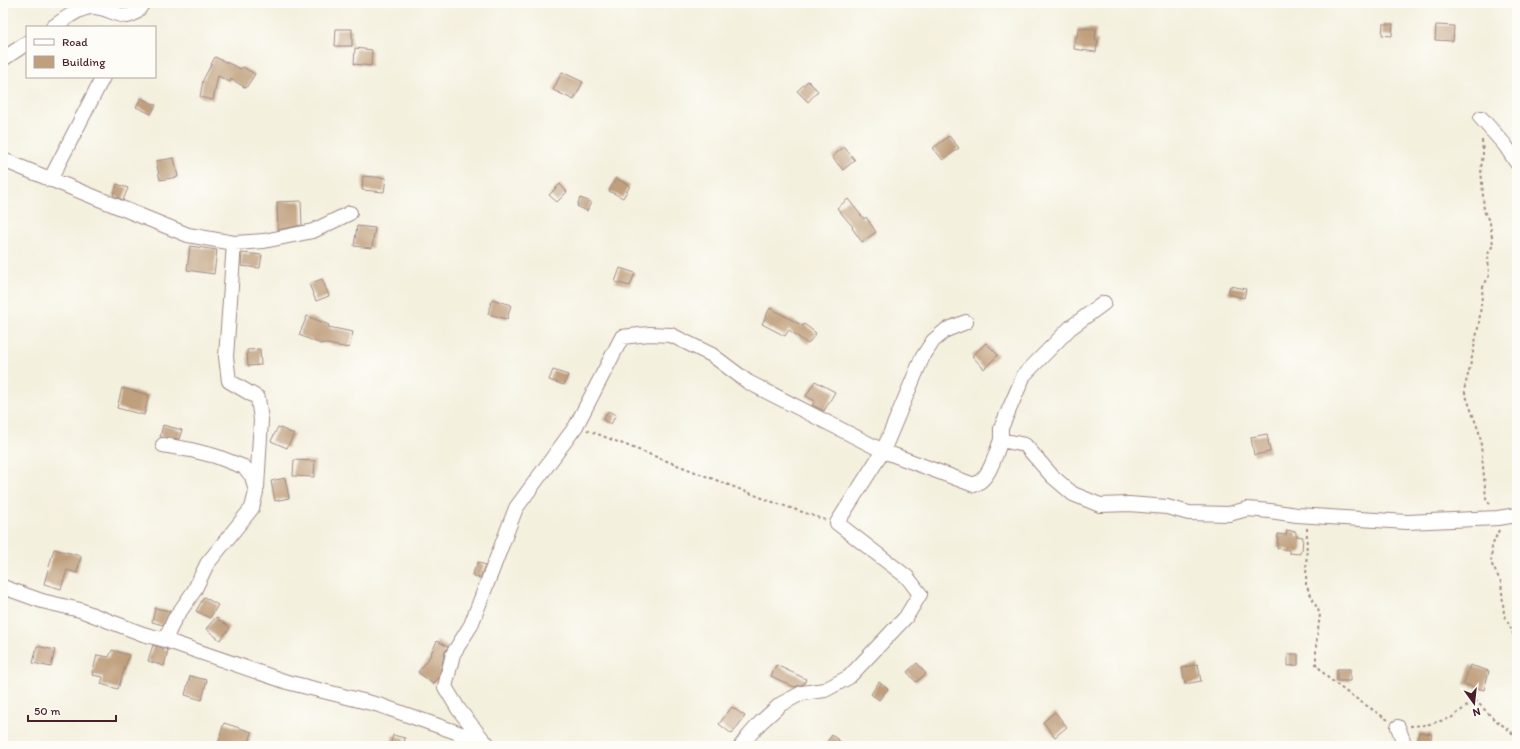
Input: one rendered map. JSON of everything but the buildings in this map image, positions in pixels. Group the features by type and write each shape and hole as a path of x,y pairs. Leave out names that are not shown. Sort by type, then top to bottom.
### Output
{"street":[{"path":"55,26 79,10 94,6 126,16 139,9"},
{"path":"130,26 139,9"},
{"path":"3,59 26,44"},
{"path":"50,180 102,78"},
{"path":"1481,118 1506,146 1517,163"},
{"path":"3,160 188,235 234,243 264,241 313,231 350,213"},
{"path":"165,640 174,620 194,591 207,564 252,508 256,492 261,420 258,398 229,381 226,357 234,243"},
{"path":"488,745 459,710 445,688 453,654 471,625 516,508 576,426 622,337 649,334 671,335 712,355 748,382 883,451 974,484 981,482 987,474 1002,440 1001,428 1024,375 1070,328 1104,303"},
{"path":"741,746 761,722 782,704 802,693 824,690 849,677 906,617 920,594 907,577 837,523 883,451 922,358 933,342 946,330 966,322"},
{"path":"1002,440 1025,445 1052,476 1073,494 1100,505 1129,504 1167,507 1197,514 1229,514 1247,509 1308,516 1407,522 1498,518 1517,515"},
{"path":"162,446 203,453 244,468 252,476 256,492"},
{"path":"3,586 42,601 80,610 143,634 165,640 287,682 380,705 488,745"},
{"path":"1398,727 1405,746"}],"path":[{"path":"1482,140 1483,154 1480,168 1484,211 1490,223 1493,245 1488,254 1489,276 1483,287 1479,323 1464,390 1480,435 1486,498 1498,518 1499,530 1492,546 1491,563 1501,582 1504,614 1517,642"},
{"path":"576,426 770,501 837,523"},
{"path":"1308,516 1306,585 1320,614 1316,646 1316,664 1326,676 1345,691 1398,727 1426,725 1451,718 1475,700 1494,719 1517,738"}]}
